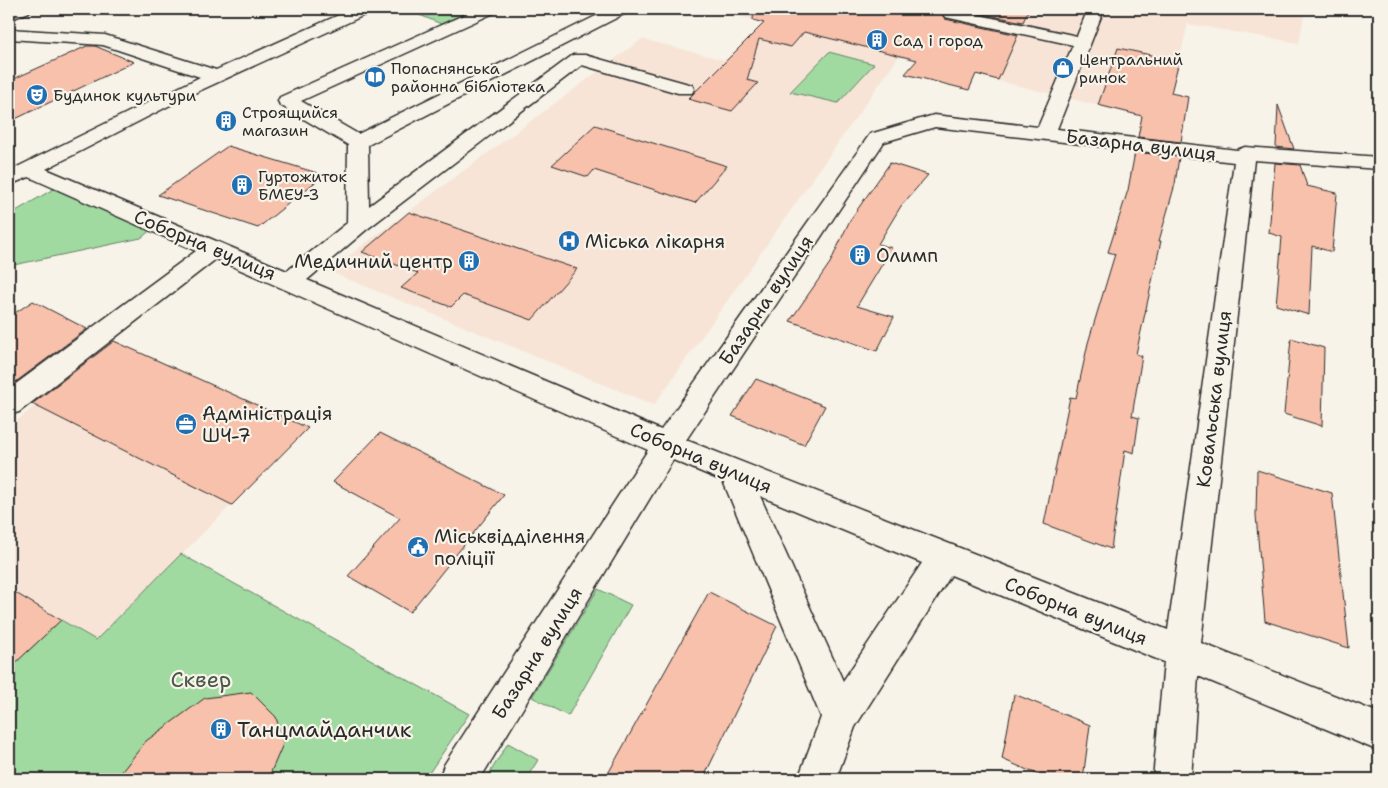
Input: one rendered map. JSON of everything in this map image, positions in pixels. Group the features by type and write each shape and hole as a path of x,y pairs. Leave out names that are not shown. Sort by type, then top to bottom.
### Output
{"street":[{"path":"9,15 23,9"},
{"path":"19,174 217,76 365,9"},
{"path":"358,142 287,101 490,9"},
{"path":"358,142 620,9"},
{"path":"1046,134 1096,9"},
{"path":"951,14 1083,42"},
{"path":"9,34 106,40 217,76"},
{"path":"289,282 358,225 579,60 685,89"},
{"name":"Базарна вулиця","path":"458,779 667,445 877,138 934,121 1244,157"},
{"path":"358,142 358,225"},
{"path":"1244,157 1245,153 1379,163"},
{"name":"Ковальська вулиця","path":"1172,779 1182,654 1244,157"},
{"name":"Соборна вулиця","path":"19,174 214,249 734,473 1379,732"},
{"path":"9,404 214,249"},
{"path":"734,473 840,718"},
{"path":"817,779 840,718 944,558"}],"shaded area":[{"name":"Міська лікарня","path":"712,9 1305,9 1299,43 1188,24 1164,122 899,56 654,405 328,271 642,39 724,60 773,25"},
{"path":"114,341 308,428 96,640 9,589 9,427"}],"green space":[{"path":"423,9 474,9 441,24 415,13"},
{"path":"829,52 874,64 838,103 790,92"},
{"path":"62,184 157,225 141,238 9,266 9,215"},
{"name":"Сквер","path":"181,554 469,714 425,779 9,779 9,669 61,620 96,640"},
{"path":"598,589 631,605 568,716 532,697"},
{"path":"508,743 538,760 526,779 486,779"}],"building":[{"path":"754,9 946,9 941,13 945,19 1018,35 998,80 976,74 969,90 905,74 917,60 804,32 791,47 759,39 747,80 758,83 732,111 688,99 764,23 753,20"},
{"path":"959,9 1029,9 1023,22"},
{"name":"Будинок культури","path":"87,46 95,46 134,62 9,122 9,81"},
{"path":"1118,48 1179,61 1171,93 1188,97 1181,142 1138,137 1142,116 1098,105"},
{"path":"1278,105 1294,149 1276,147"},
{"path":"595,125 727,166 695,203 594,170 588,177 552,165"},
{"name":"Гуртожиток БМЕУ-3","path":"228,146 324,175 258,228 158,195"},
{"path":"1135,152 1179,157 1175,184 1159,241 1161,241 1136,354 1142,356 1132,416 1139,418 1134,453 1125,450 1111,549 1044,524 1070,397 1076,398 1088,343 1115,254 1108,252 1128,190"},
{"path":"890,163 928,175 901,206 878,244 892,248 857,306 894,317 877,351 790,321 830,263 850,220"},
{"path":"1275,163 1300,165 1307,186 1337,193 1332,252 1312,246 1309,315 1276,305 1282,237 1269,233"},
{"name":"Медичний центр","path":"409,212 577,269 532,320 463,295 451,307 401,288 418,273 362,252"},
{"path":"33,301 87,329 9,387 9,317"},
{"path":"1291,338 1324,348 1322,426 1284,414"},
{"name":"Адміністрація ШЧ-7","path":"114,341 308,428 232,505 32,404"},
{"path":"756,379 825,406 804,445 732,416"},
{"name":"Міськвідділення поліції","path":"380,433 504,495 410,612 348,576 400,518 333,482"},
{"path":"1257,470 1332,493 1349,648 1265,621 1256,515"},
{"path":"9,589 61,620 9,669"},
{"path":"709,592 777,626 703,779 605,779"},
{"name":"Танцмайданчик","path":"251,692 276,717 283,744 268,779 116,779 146,741 205,698"},
{"path":"1014,694 1090,725 1083,779 1048,779 1002,759"}],"place":[{"name":"Сад і город","path":"877,40"},
{"name":"Центральний ринок","path":"1063,68"},
{"name":"Попаснянська районна бібліотека","path":"375,77"},
{"name":"Будинок культури","path":"37,95"},
{"name":"Строящийся магазин","path":"226,121"},
{"name":"Гуртожиток БМЕУ-3","path":"242,185"},
{"name":"Міська лікарня","path":"569,241"},
{"name":"Олимп","path":"860,255"},
{"name":"Медичний центр","path":"469,261"},
{"name":"Адміністрація ШЧ-7","path":"186,424"},
{"name":"Міськвідділення поліції","path":"418,547"},
{"name":"Танцмайданчик","path":"221,729"}]}
